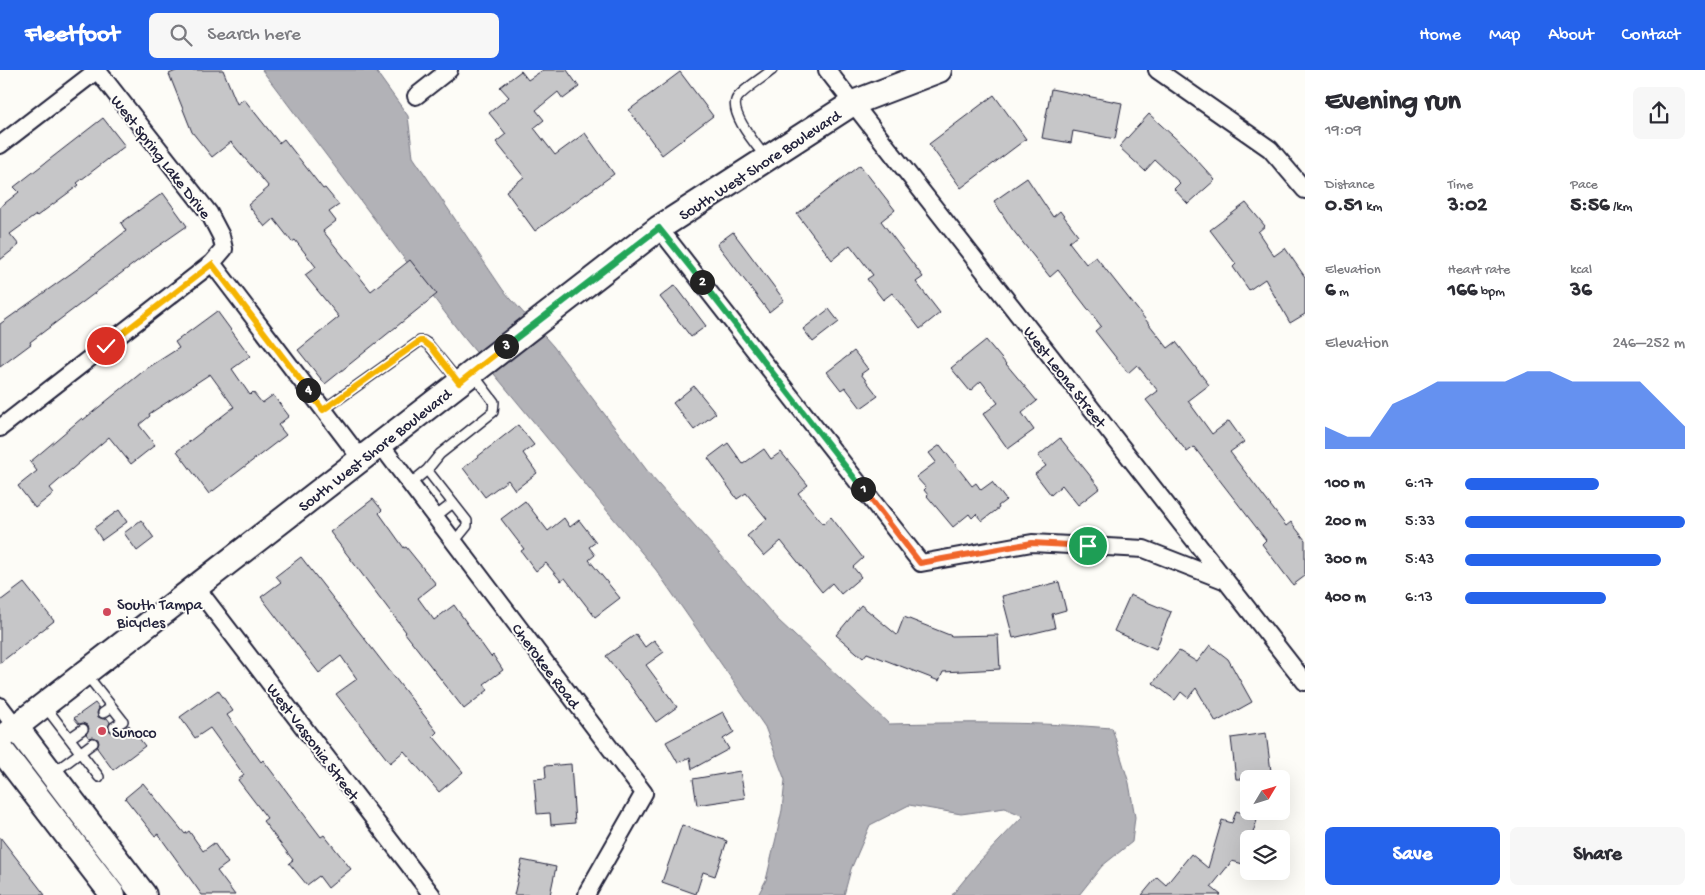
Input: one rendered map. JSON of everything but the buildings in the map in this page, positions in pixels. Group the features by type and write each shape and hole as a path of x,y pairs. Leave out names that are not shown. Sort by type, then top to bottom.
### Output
{"street":[{"path":"0,145 96,70"},
{"name":"West Spring Lake Drive","path":"96,70 209,213 221,236 224,249 212,264"},
{"path":"416,96 449,70"},
{"name":"West Leona Street","path":"827,70 1305,682"},
{"name":"South West Shore Boulevard","path":"8,733 659,228 853,104 939,70"},
{"path":"1157,70 1270,149 1305,190"},
{"path":"659,228 920,563 1032,543 1144,549 1226,581"},
{"path":"0,428 212,264 361,458"},
{"name":"Cherokee Road","path":"380,444 644,793 587,895"},
{"name":"West Vasconia Street","path":"196,587 432,895"},
{"path":"0,706 8,733 52,773 144,895"},
{"path":"0,748 113,895"}],"lane":[{"path":"767,159 738,117 734,108 736,99 772,70"},
{"path":"323,410 420,341 428,344 494,402 493,412 440,454 427,470 410,484"},
{"path":"427,470 467,521 467,526 454,542"},
{"path":"435,517 453,503"},
{"path":"85,673 123,721 114,727"},
{"path":"44,704 100,777"},
{"path":"104,713 112,707"},
{"path":"70,738 83,729"},
{"path":"52,773 93,743"}],"shaded area":[{"path":"262,70 375,70 408,116 413,157 503,290 553,346 652,477 778,620 889,724 1001,723 1112,728 1129,783 1135,817 1132,842 1102,866 1079,895 952,895 978,863 1023,816 1005,808 961,814 909,805 870,825 851,869 844,895 758,895 766,880 776,838 782,810 785,780 765,727 656,570 461,334"}],"place":[{"name":"South Tampa Bicycles","path":"107,612"},
{"name":"Sunoco","path":"102,731"}],"route":[{"path":"106,346 212,264 323,410 420,341 428,344 459,383 659,228 920,563 1032,543 1088,546"}]}
